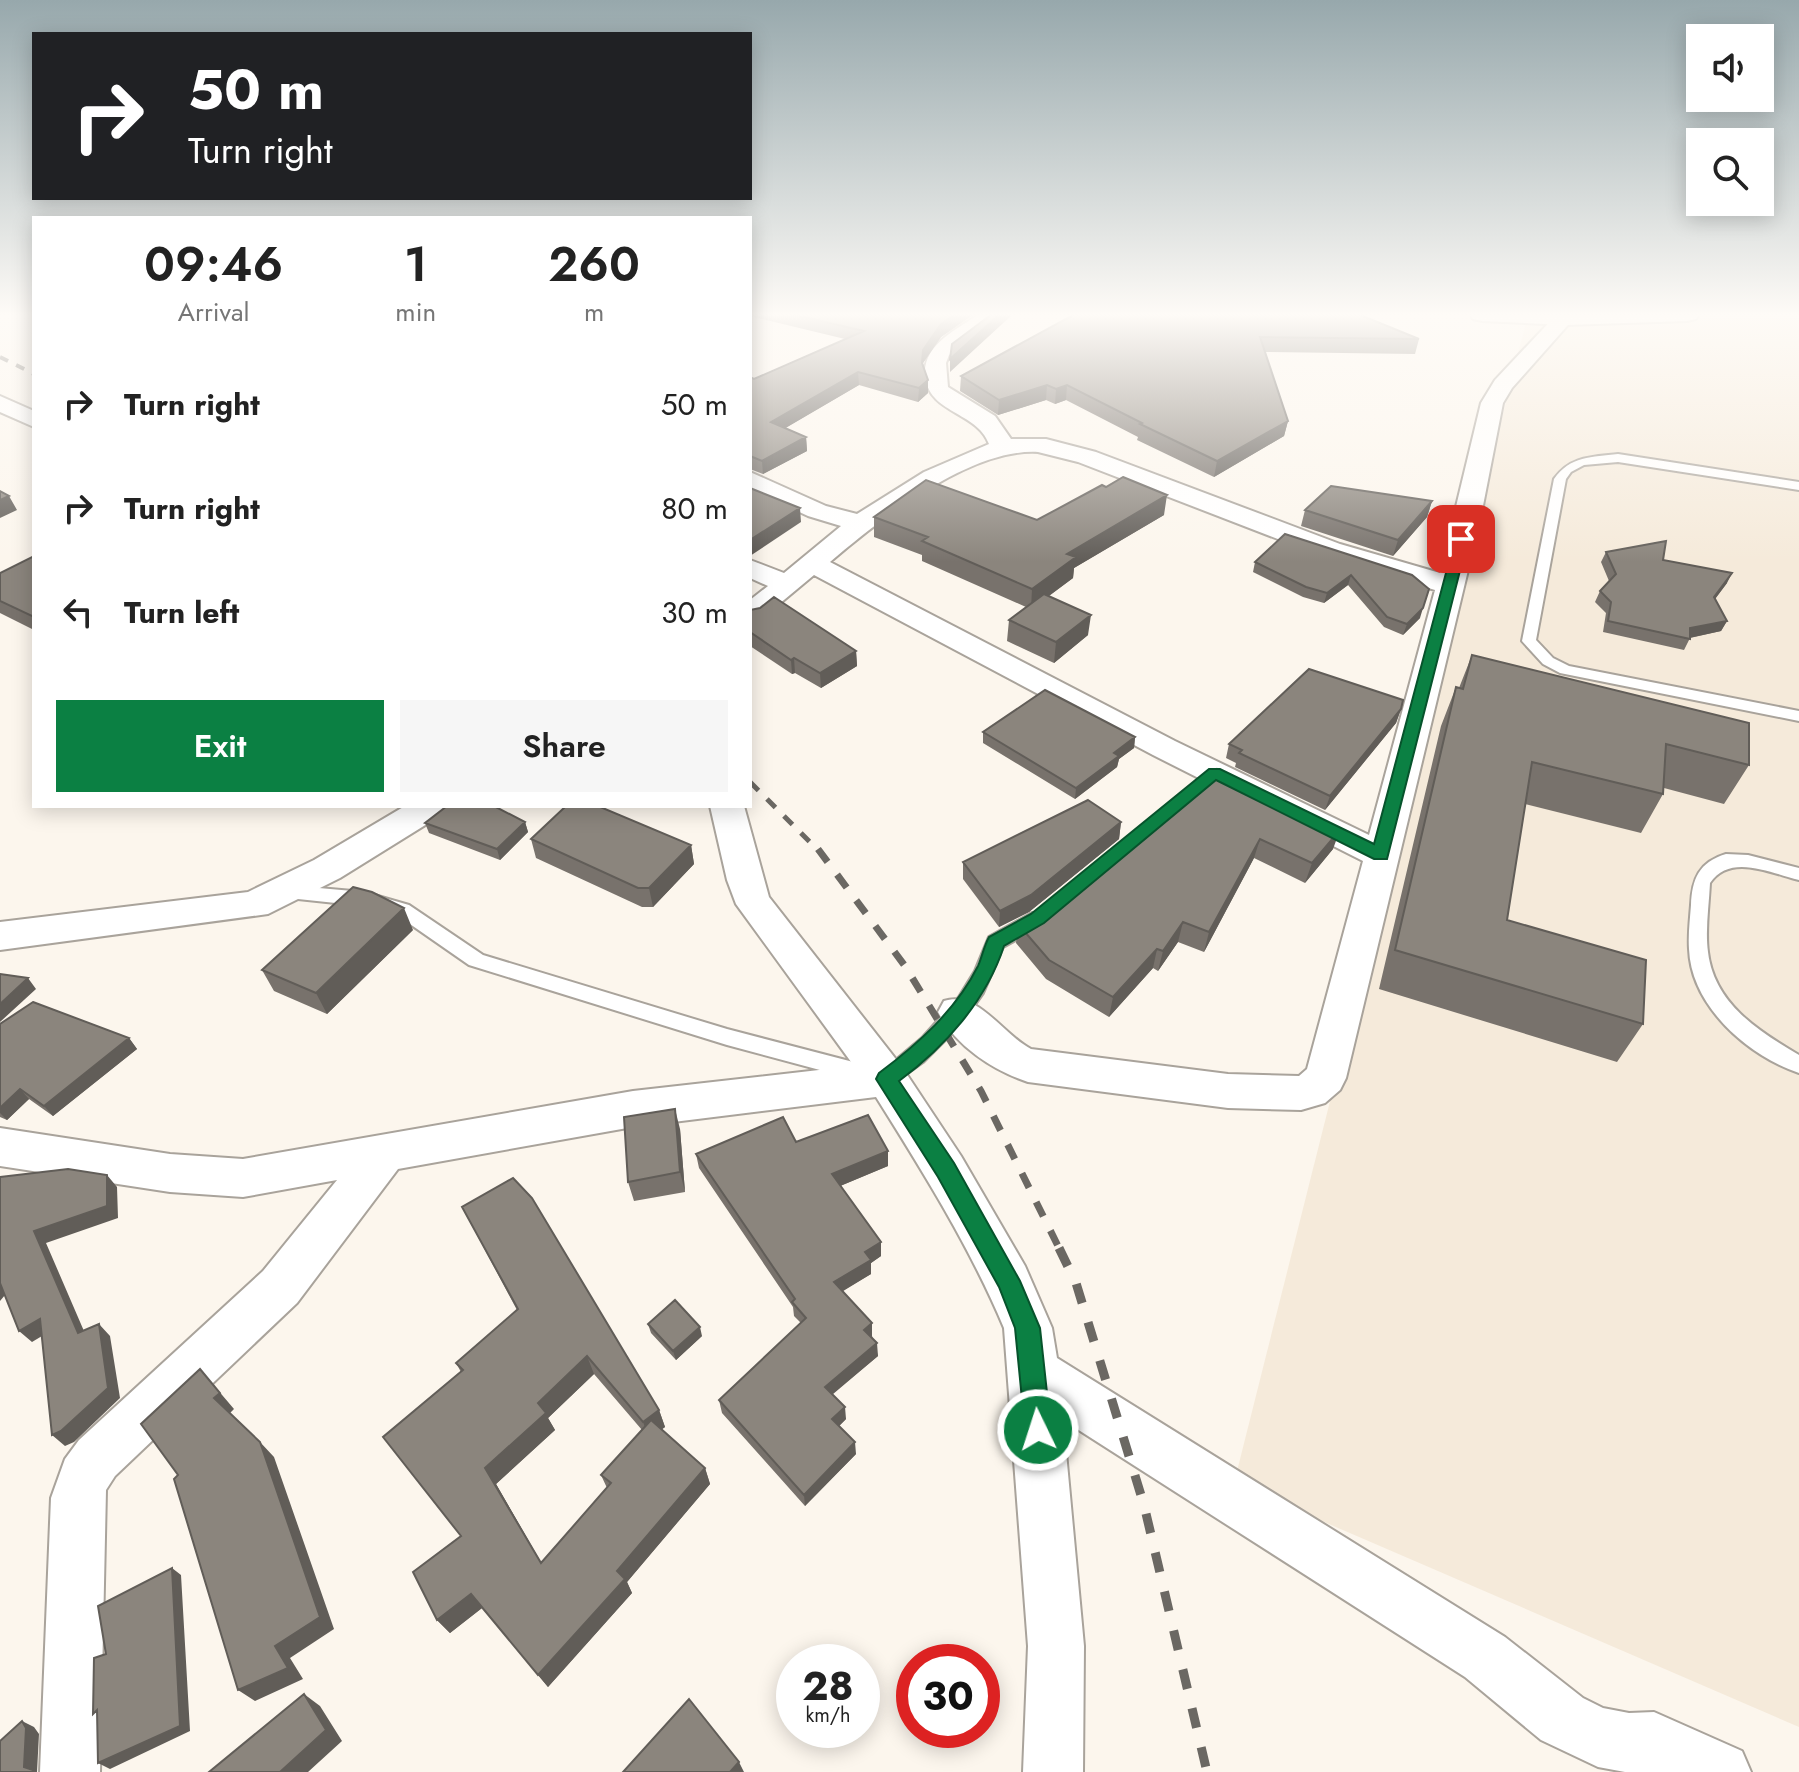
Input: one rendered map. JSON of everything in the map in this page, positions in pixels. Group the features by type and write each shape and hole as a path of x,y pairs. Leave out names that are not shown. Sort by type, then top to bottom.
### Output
{"street":[{"path":"948,397 987,421 995,429 1002,448"},
{"path":"958,1012 998,1051 1028,1065 1228,1091 1310,1091 1325,1078 1496,397"},
{"path":"0,403 32,419"},
{"path":"752,612 858,523 907,489 1002,448 1020,445 1056,448 1331,550 1449,585"},
{"path":"752,480 817,511 858,523"},
{"path":"812,563 1209,778 1380,855"},
{"path":"752,569 787,584"},
{"path":"0,936 226,911 255,905 285,892 428,808"},
{"path":"728,808 734,823 744,885 754,904 887,1079 946,1170 1008,1281 1028,1328 1056,1646 1053,1772"},
{"path":"0,1147 170,1173 243,1178 633,1109 887,1079"},
{"path":"70,1772 77,1498 83,1477 97,1458 280,1287 386,1152"},
{"path":"1034,1372 1485,1657 1562,1719 1598,1737 1629,1743 1654,1742 1721,1772"}],"lane":[{"path":"1799,486 1618,458 1589,460 1567,469 1560,479 1529,641 1548,661 1565,670 1799,716"},
{"path":"1799,874 1748,861 1726,860 1710,869 1701,882 1698,951 1707,985 1734,1022 1765,1047 1799,1065"},
{"path":"285,892 364,899 403,910 476,960 727,1037 887,1079 923,1052 958,1012 986,969 996,942 1049,910"}],"shaded area":[{"path":"1507,397 1799,397 1799,1727 1234,1483"}],"building":[{"path":"752,397 815,397 771,422 806,437 762,461 752,457"},
{"path":"1090,397 1280,397 1288,421 1217,461"},
{"path":"1123,477 1167,495 1067,554 1076,557 1032,589 922,541 928,537 874,517 926,480 1037,520"},
{"path":"1331,486 1432,501 1398,540 1305,510"},
{"path":"752,489 800,508 752,539"},
{"path":"0,491 9,496 0,500"},
{"path":"1285,534 1412,575 1429,589 1423,608 1407,624 1387,617 1351,575 1327,593 1306,587 1255,562"},
{"path":"1666,541 1663,560 1732,573 1714,597 1727,621 1690,628 1690,639 1608,621 1611,602 1600,591 1616,574 1606,552"},
{"path":"32,557 32,616 0,601 0,573"},
{"path":"1044,594 1091,615 1056,642 1009,620"},
{"path":"774,597 856,651 820,673 794,658 791,660 752,633 752,610 760,608"},
{"path":"1472,655 1749,723 1749,765 1666,744 1663,794 1532,762 1507,920 1646,960 1643,1024 1395,950 1456,687 1463,689"},
{"path":"1309,669 1403,700 1401,709 1330,796 1239,753 1242,750 1229,744"},
{"path":"1045,690 1135,737 1114,753 1119,756 1076,788 983,732"},
{"path":"1217,769 1340,830 1312,863 1260,839 1209,932 1183,922 1163,951 1157,949 1113,997 1049,960 1018,924 1049,907"},
{"path":"1088,800 1121,822 1031,895 1000,911 963,862"},
{"path":"444,808 498,808 525,822 497,849 425,823"},
{"path":"564,808 603,808 691,845 649,888 638,888 531,839"},
{"path":"353,887 372,892 404,908 316,993 262,970"},
{"path":"0,974 28,978 0,1004"},
{"path":"33,1002 129,1038 44,1106 20,1089 0,1108 0,1024"},
{"path":"675,1109 680,1172 628,1182 624,1117"},
{"path":"868,1115 888,1151 832,1174 881,1242 865,1252 871,1260 834,1282 872,1323 864,1330 877,1343 825,1387 845,1407 832,1419 855,1442 804,1495 719,1400 806,1318 792,1302 795,1299 696,1154 783,1117 796,1142"},
{"path":"68,1169 107,1175 107,1206 34,1231 78,1333 99,1324 108,1388 61,1431 52,1435 40,1319 19,1331 0,1283 0,1177"},
{"path":"513,1178 532,1198 659,1410 643,1422 587,1356 538,1403 546,1413 485,1468 541,1563 611,1483 601,1475 651,1420 705,1468 617,1571 625,1579 538,1675 471,1594 437,1620 413,1572 461,1536 383,1437 463,1370 456,1363 518,1309 462,1207"},
{"path":"675,1300 700,1327 673,1351 648,1324"},
{"path":"200,1369 220,1393 214,1398 260,1442 320,1617 275,1646 288,1668 238,1690 174,1479 178,1475 141,1424"},
{"path":"172,1568 180,1726 98,1763 97,1710 93,1714 94,1658 106,1654 98,1606"},
{"path":"304,1694 326,1730 280,1772 209,1772"},
{"path":"689,1699 739,1762 730,1772 623,1772"},
{"path":"22,1721 26,1728 24,1767 33,1770 0,1772 0,1741"}],"railway":[{"path":"752,784 819,851"},
{"path":"818,849 905,966 981,1091 1060,1250"},
{"path":"1059,1248 1076,1283 1144,1505 1207,1772"}],"route":[{"path":"1038,1430 1028,1328 1008,1281 946,1170 887,1079 923,1052 944,1030 975,989 996,942 1038,919 1215,773 1380,855 1461,539"}]}
